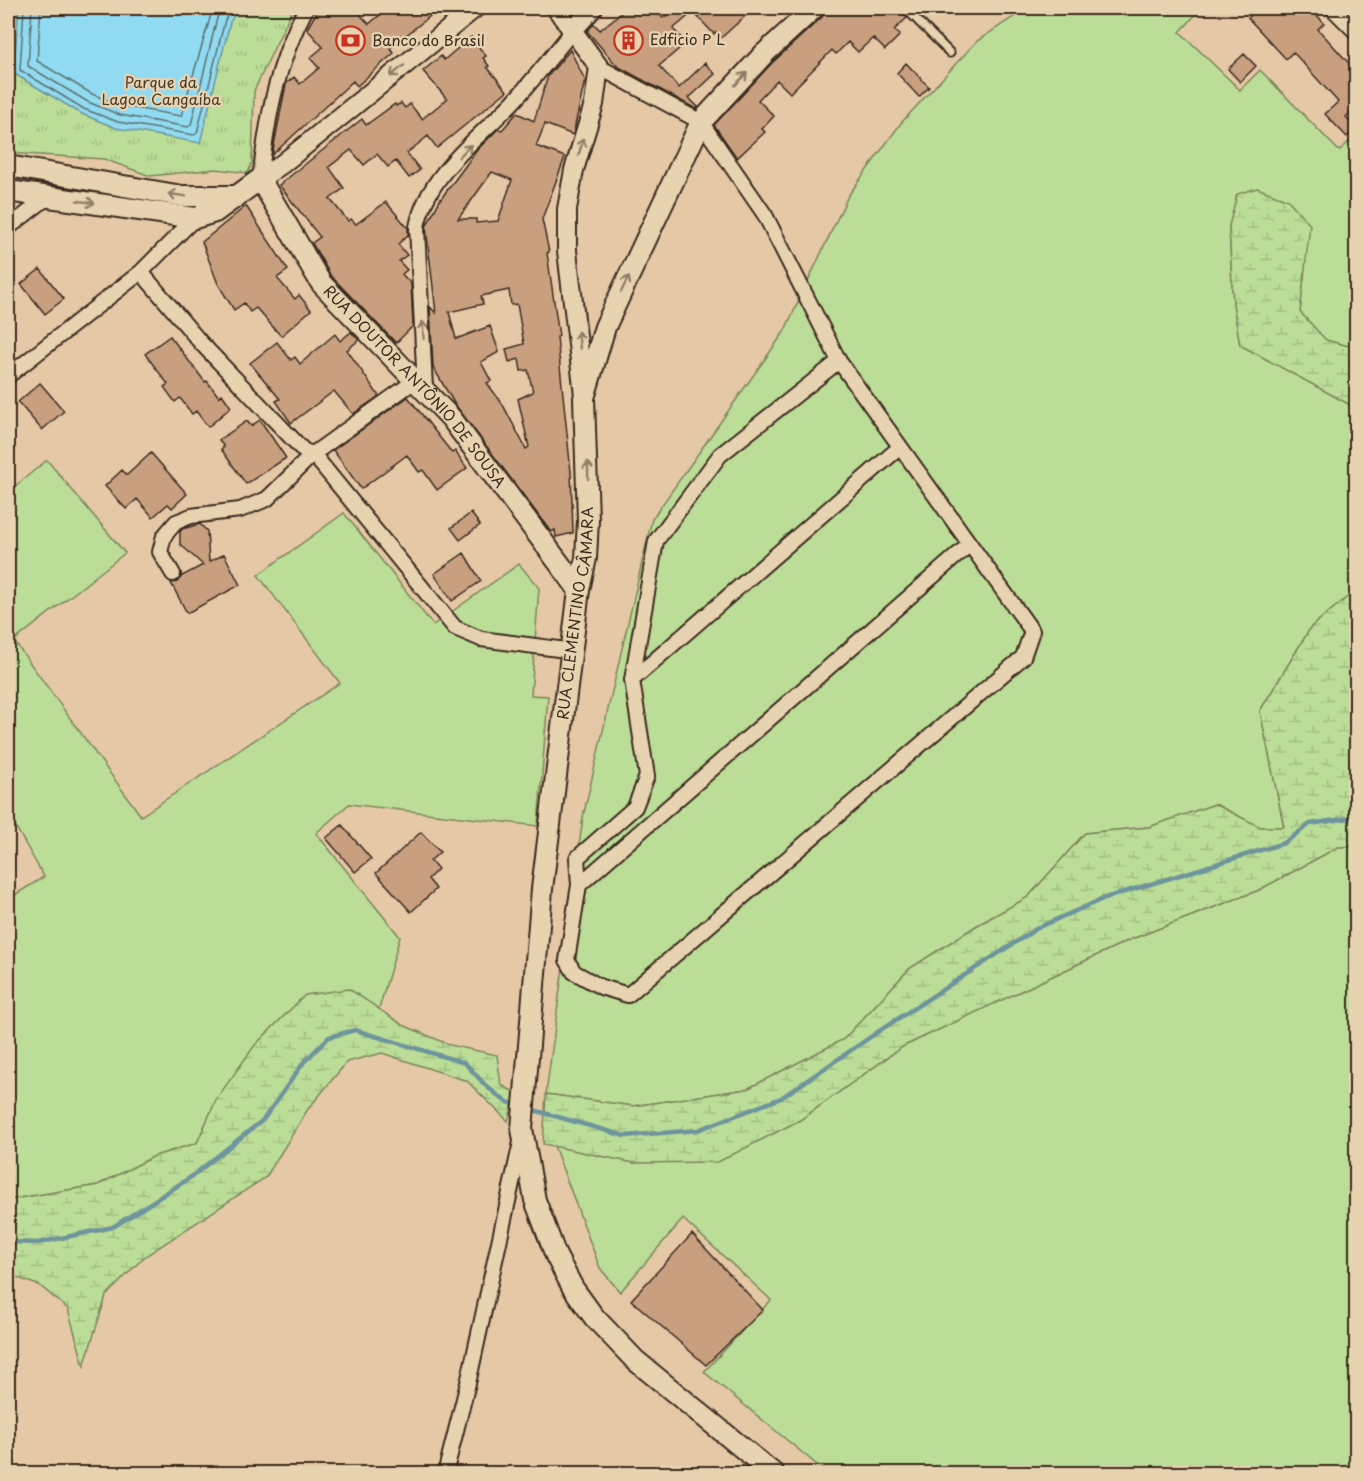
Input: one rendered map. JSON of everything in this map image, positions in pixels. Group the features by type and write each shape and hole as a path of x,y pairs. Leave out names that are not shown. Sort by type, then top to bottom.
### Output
{"main road":[{"name":"RUA CLEMENTINO CÂMARA","path":"774,1473 635,1360 594,1317 573,1288 556,1256 535,1200 522,1133 542,889 574,651 579,590 586,558 588,520 584,398 605,327 701,122 764,54 814,8"},
{"path":"8,166 182,196 235,196"},
{"path":"8,191 195,218 215,212 260,179"},
{"name":"RUA DOUTOR ANTÔNIO DE SOUSA","path":"260,179 321,283 421,384 516,502 579,590"}],"street":[{"path":"260,179 272,93 284,57 306,8"},
{"path":"260,179 282,164 475,8"},
{"path":"556,8 599,67 701,122 760,207 839,361 1032,631 1023,657 628,995 601,987 574,972 567,960 579,885 577,858 635,807 647,776 632,680 656,541 720,455 839,361"},
{"path":"172,574 160,552 164,536 176,522 190,516 240,510 267,499 313,454 421,384 417,237 419,214 443,174 514,100 591,8"},
{"path":"1332,8 1356,32"},
{"path":"584,398 567,251 567,209 574,170 597,90 599,67"},
{"path":"8,228 49,196"},
{"path":"8,376 141,272 195,218"},
{"path":"141,272 201,343 304,451 313,454 455,628 481,639 574,651"},
{"path":"632,680 900,447"},
{"path":"579,885 970,544"},
{"path":"445,1473 515,1176 522,1133"}],"lane":[{"path":"905,8 950,53"}],"green space":[{"name":"Parque da Lagoa Cangaíba","path":"8,8 293,8 254,91 252,162 248,173 216,169 150,176 104,159 8,153"},
{"path":"1027,8 1196,8 1199,11 1180,32 1240,90 1260,70 1339,151 1356,135 1356,348 1325,340 1300,312 1304,274 1229,226 1233,303 1240,345 1356,408 1356,590 1311,627 1260,711 1284,827 1260,827 1215,804 1149,827 1085,833 1028,897 976,926 909,969 844,1039 747,1089 633,1106 546,1094 583,817 652,519 784,332 848,196 901,123 977,41"},
{"path":"1257,188 1288,200 1310,225 1300,312 1326,340 1356,348 1356,408 1240,345 1233,303 1229,226 1237,194"},
{"path":"47,460 125,553 14,641 141,816 340,683 258,575 344,513 433,625 519,564 539,588 531,695 548,696 538,826 349,804 316,833 400,937 379,1009 349,989 217,1098 197,1143 155,1156 98,1185 8,1200 8,899 44,877 8,813 8,492"},
{"path":"1356,590 1356,846 1338,847 1259,890 1129,940 902,1047 800,1120 718,1162 634,1163 543,1144 546,1094 633,1106 747,1089 844,1039 909,969 976,926 1028,897 1085,833 1149,827 1215,804 1260,827 1284,827 1260,711 1311,627"},
{"path":"1356,846 1356,1473 827,1473 704,1372 771,1300 683,1219 620,1292 600,1268 554,1146 634,1163 800,1120 902,1047 1129,940 1259,890 1338,847"},
{"path":"349,989 403,1025 450,1045 497,1055 501,1085 516,1093 508,1121 467,1081 382,1053 347,1062 308,1109 266,1177 144,1257 106,1296 84,1366 68,1309 40,1286 8,1274 8,1200 98,1185 155,1156 197,1143 217,1098 255,1045 305,995"}],"water":[{"path":"19,8 239,8 230,22 200,143 116,128 82,114 13,73"}],"building":[{"path":"319,8 354,8 369,24 388,8 440,8 390,48 394,53 357,86 353,81 272,155 286,84 294,77 300,84 319,68 310,58 323,47 307,29"},
{"path":"627,8 653,8 663,18 676,8 754,8 721,38 716,32 714,34 693,12 673,29 686,43 659,66 679,88 705,63 715,74 689,98 698,107 696,109 617,66 587,31 594,24 600,30"},
{"path":"826,8 899,8 907,18 894,30 900,35 885,50 873,38 858,52 848,42 836,54 832,50 790,93 777,80 758,100 774,116 762,129 765,132 737,158 714,125 772,63 822,17"},
{"path":"1259,8 1310,8 1324,23 1318,29 1356,71 1356,106 1346,117 1356,128 1347,137 1325,114 1338,102 1293,52 1286,59 1248,18"},
{"path":"471,37 486,56 483,58 489,66 487,67 507,91 437,148 428,136 407,153 420,170 409,178 396,161 388,167 377,154 364,165 351,150 329,167 344,188 330,199 348,221 351,219 356,224 386,202 408,228 408,235 398,244 407,255 399,261 407,270 402,274 411,284 413,326 396,343 331,276 312,243 320,237 279,185 362,119 366,125 395,104 396,106 401,103 405,108 410,104 422,119 447,99 423,71 441,56 444,60"},
{"path":"570,50 585,80 573,135 545,124 536,146 565,157 542,219 549,252 547,253 559,336 557,337 571,472 573,533 556,537 555,530 551,532 454,403 433,367 430,307 436,313 426,227 440,200 477,150 498,129 502,130 517,113 534,121 548,76","holes":["492,172 512,180 498,221 476,223 476,219 458,219","509,290 511,305 517,304 524,344 506,349 509,362 519,359 521,371 528,370 533,392 518,399 529,447 526,449 503,405 487,383 491,381 481,362 499,352 490,326 456,339 449,312 483,304 481,296"]},
{"path":"1244,54 1256,66 1240,82 1228,69"},
{"path":"906,63 929,87 919,97 897,73"},
{"path":"246,206 288,270 277,278 295,299 299,295 311,310 281,336 256,308 250,312 244,303 234,310 218,284 202,242"},
{"path":"40,269 64,299 45,314 21,284"},
{"path":"351,332 359,340 347,350 379,396 353,414 334,391 291,423 276,401 280,399 250,363 277,342 291,360 295,357 300,364 335,334 340,341"},
{"path":"170,336 205,382 207,381 219,397 222,394 231,407 208,427 196,411 192,414 180,398 175,402 164,387 168,384 145,354"},
{"path":"40,383 64,411 42,430 18,402"},
{"path":"408,397 452,453 455,451 467,468 437,490 423,470 419,472 407,455 361,489 333,450"},
{"path":"260,420 286,458 246,484 221,449 224,447 219,440 247,421 251,426"},
{"path":"151,453 187,494 172,508 168,504 153,517 137,499 126,509 105,486 122,470 127,475"},
{"path":"471,513 480,525 460,540 451,528"},
{"path":"200,524 207,531 209,562 224,554 240,585 187,613 171,583 177,582 182,576 203,565 180,544 182,529"},
{"path":"464,553 481,581 452,601 434,574"},
{"path":"342,825 371,859 355,872 326,838"},
{"path":"421,832 440,852 430,861 438,869 428,879 436,889 411,912 376,873"},
{"path":"692,1234 763,1310 706,1365 631,1300"}],"waterway":[{"path":"530,1109 625,1136 698,1130 781,1098 1039,927 1105,898 1284,843 1310,824 1356,817"},
{"path":"8,1242 38,1243 113,1227 191,1177 263,1120 304,1062 329,1037 355,1030 465,1063 486,1086 505,1101 513,1104"}],"place":[{"name":"Edficio P L","path":"629,40"},
{"name":"Banco do Brasil","path":"351,41"}]}
